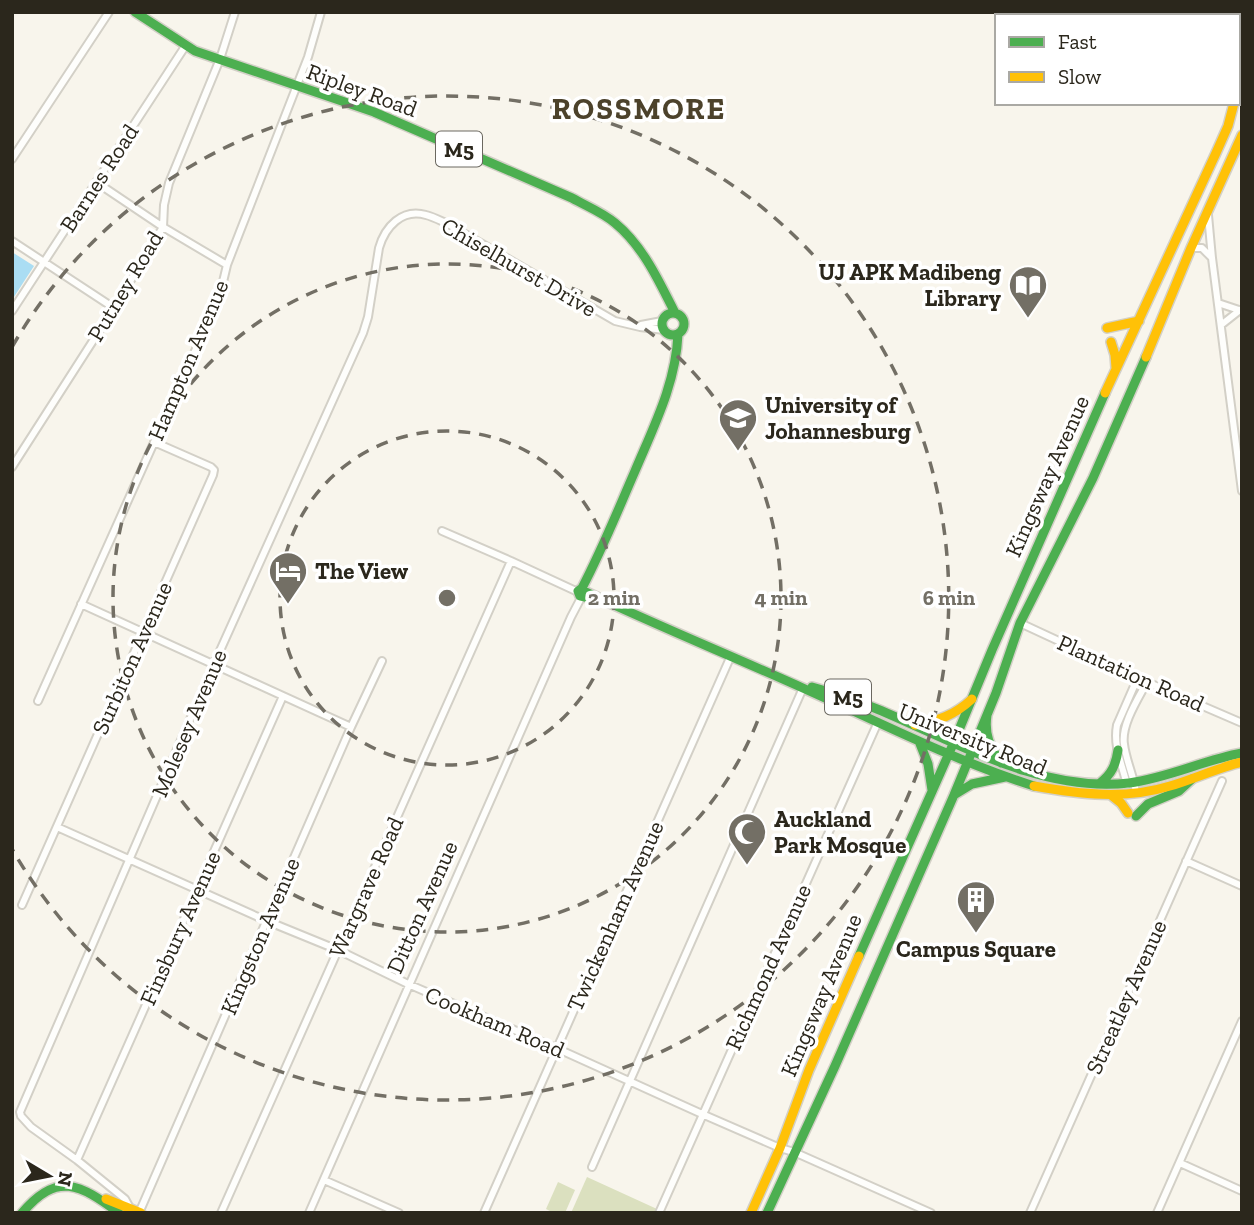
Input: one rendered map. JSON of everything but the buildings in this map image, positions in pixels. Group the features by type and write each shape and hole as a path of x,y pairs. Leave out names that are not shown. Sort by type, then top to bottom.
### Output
{"main road":[{"name":"Ripley Road","path":"135,12 195,51 374,112 572,198 600,213 614,222 651,265 672,304 669,325"},
{"path":"1240,20 1240,70"},
{"name":"Kingsway Avenue","path":"751,1213 809,1070 1116,369 1222,139 1233,105"},
{"name":"Kingsway Avenue","path":"767,1213 954,795 987,715 1020,623 1093,478 1242,135"},
{"path":"1107,328 1139,321"},
{"name":"Ditton Avenue","path":"582,592 664,405 677,354 669,325"},
{"path":"1111,342 1116,369"},
{"name":"University Road","path":"582,592 949,754 1005,777 1044,789 1072,793 1132,794 1154,791 1242,762"},
{"name":"University Road","path":"778,677 846,696 1018,769 1056,778 1100,783"},
{"path":"915,725 947,718 972,699"},
{"path":"987,715 985,734 989,745 1002,763"},
{"path":"919,741 929,764 932,790"},
{"path":"1100,783 1114,768 1118,750"},
{"name":"M5","path":"1100,783 1131,782 1169,774 1210,760 1242,753"},
{"path":"954,795 972,784 1005,777"},
{"path":"1111,795 1132,815 1155,799 1184,788 1192,778"},
{"path":"22,1213 37,1196 57,1187 74,1187 138,1211"},
{"path":"98,1197 119,1213"}],"street":[{"path":"12,159 109,12"},
{"name":"Putney Road","path":"12,467 163,228 169,183 220,59 235,12"},
{"name":"Hampton Avenue","path":"38,701 208,322 227,265 311,48 321,12"},
{"name":"Barnes Road","path":"12,312 186,45"},
{"path":"96,182 163,228 227,265"},
{"path":"1207,213 1242,491"},
{"name":"Chiselhurst Drive","path":"363,333 382,237 393,222 416,214 427,215 448,224 615,321 636,326 669,325"},
{"path":"12,241 114,308"},
{"path":"1191,248 1205,249 1212,258"},
{"path":"1217,303 1241,311"},
{"path":"1221,325 1241,311"},
{"name":"Molesey Avenue","path":"77,1160 31,1127 20,1114 23,1103 214,664 363,333"},
{"name":"Surbiton Avenue","path":"22,905 214,472 211,467 154,442"},
{"name":"University Road","path":"442,531 582,592"},
{"name":"Wargrave Road","path":"221,1213 511,561"},
{"name":"Ditton Avenue","path":"309,1213 582,592"},
{"path":"81,604 351,727"},
{"name":"Plantation Road","path":"1020,623 1242,723"},
{"name":"Twickenham Avenue","path":"484,1213 730,658"},
{"name":"Kingston Avenue","path":"138,1211 382,661"},
{"path":"1131,782 1115,738 1117,725 1138,677"},
{"path":"1132,794 1124,748 1125,727 1147,682"},
{"path":"592,1167 803,688"},
{"name":"Finsbury Avenue","path":"77,1160 283,696"},
{"name":"Richmond Avenue","path":"659,1213 878,722"},
{"name":"Streatley Avenue","path":"1030,1213 1222,781"},
{"name":"Cookham Road","path":"57,827 931,1213"},
{"path":"1186,861 1242,886"},
{"path":"1157,1213 1242,1021"},
{"path":"77,1160 138,1211"},
{"path":"1180,1163 1242,1191"},
{"path":"324,1180 399,1213"}],"green space":[{"path":"587,1177 657,1209 655,1213 571,1213"},
{"path":"558,1182 575,1190 565,1213 554,1213 546,1209"}],"water":[{"path":"12,252 34,266 12,300"}],"traffic: fast":[{"path":"135,12 195,51 374,112 599,212 634,242 650,265 675,313"},
{"path":"673,313 681,316 684,324 681,332 673,335 665,332 662,324 665,316 673,313"},
{"path":"592,599 580,596 578,591 603,545 656,421 669,387 678,334"},
{"path":"767,1213 954,795 996,693 1020,623 1093,478 1146,357"},
{"path":"859,956 1105,393"},
{"path":"586,592 947,753 1034,786"},
{"path":"812,687 869,706 1000,762 1063,780 1096,784 1129,783 1242,753"},
{"path":"987,715 986,729 989,740 1001,763"},
{"path":"919,741 928,764 932,790"},
{"path":"1100,783 1113,768 1118,750"},
{"path":"954,795 972,784 1005,777"},
{"path":"1136,816 1148,804 1179,791 1192,779"},
{"path":"22,1213 46,1191 69,1186 92,1195 119,1213"}],"traffic: slow":[{"path":"1240,30 1240,59"},
{"path":"1105,393 1216,153 1233,105"},
{"path":"1146,357 1242,135"},
{"path":"1107,328 1139,321"},
{"path":"1111,342 1116,368"},
{"path":"915,725 946,716 972,699"},
{"path":"1034,786 1085,793 1136,793 1170,786 1242,762"},
{"path":"1111,795 1128,813"},
{"path":"751,1213 859,956"},
{"path":"106,1199 141,1213"}],"place":[{"name":"UJ APK Madibeng Library","path":"1028,319"},
{"name":"University of Johannesburg","path":"738,452"},
{"name":"The View","path":"288,605"},
{"name":"Auckland Park Mosque","path":"747,866"},
{"name":"Campus Square","path":"976,934"}],"district":[{"name":"ROSSMORE","path":"639,109"}]}
